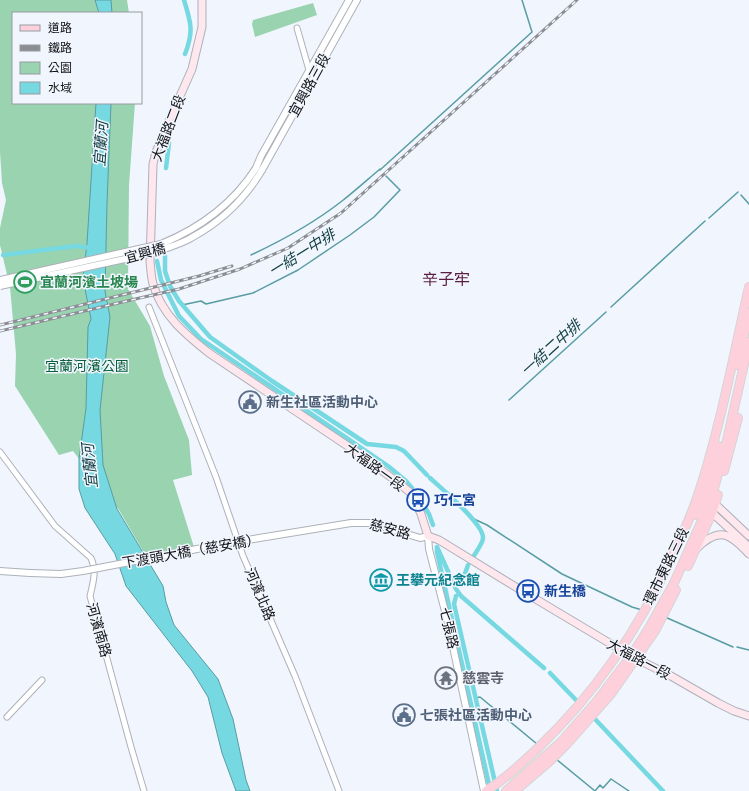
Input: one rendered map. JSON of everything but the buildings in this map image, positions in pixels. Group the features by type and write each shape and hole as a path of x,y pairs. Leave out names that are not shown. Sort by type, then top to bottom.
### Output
{"main road":[{"name":"大福路二段","path":"150,258 153,164 168,121 192,69 202,27 202,0"},
{"name":"大福路一段","path":"150,258 153,283 157,294 173,322 186,335 209,353 364,457 412,494 422,514 428,536 439,540 575,623 629,654 734,711 749,716"},
{"name":"環市東路三段","path":"707,503 717,430 749,287"},
{"name":"環市東路三段","path":"500,788 575,710 599,681 655,631 696,550 749,313"},
{"name":"環市東路三段","path":"485,791 500,788 544,758 598,701 629,654 649,628 676,578 692,544 707,503 727,440 749,342"},
{"name":"環市東路三段","path":"515,791 566,746 606,700 629,654 639,621 665,573 707,503 732,446 749,367"},
{"path":"707,503 740,527 749,536"},
{"path":"707,503 749,547"},
{"path":"740,527 749,530"},
{"path":"696,550 705,540 712,537 726,535 736,540 749,554"},
{"path":"676,578 691,559"}],"street":[{"name":"宜興路三段","path":"259,169 261,156 349,0"},
{"name":"宜興路三段","path":"259,169 357,0"},
{"path":"297,28 309,70 314,76"},
{"name":"宜興橋","path":"0,280 161,244 178,237 216,213 242,189 259,169"},
{"name":"宜興橋","path":"0,286 157,252 181,242 202,231 229,212 246,194 259,169"},
{"name":"河濱北路","path":"149,307 216,477 243,556 295,676 339,791"},
{"name":"河濱南路","path":"0,452 54,526 91,558 94,566 94,578 90,596 144,791"},
{"name":"慈安路","path":"352,523 371,523 420,538 428,536"},
{"name":"下渡頭大橋（慈安橋）","path":"0,571 61,574 83,571 223,544 352,523"},
{"path":"726,535 736,534"},
{"name":"七張路","path":"428,536 430,554 447,619 485,791"},
{"path":"7,717 42,680"}],"green space":[{"name":"宜蘭河濱公園","path":"0,0 127,0 129,12 12,12 12,104 135,104 129,185 128,289 150,326 164,376 189,440 192,475 173,480 194,547 147,558 119,510 73,451 59,455 15,386 16,354 10,287 0,245 0,228 6,200 2,183 0,152"},
{"path":"313,3 317,15 255,37 252,24 253,20"}],"water":[{"path":"95,0 111,0 112,12 99,12"},
{"name":"宜蘭河","path":"96,104 111,104 105,291 110,317 100,410 103,465 117,509 163,586 166,602 174,625 218,679 233,719 246,780 250,791 236,791 222,753 208,697 192,671 126,586 115,554 85,508 79,489 79,459 86,408 88,327 91,319 83,279 87,243"}],"waterway":[{"path":"184,0 190,27 190,39 185,54"},
{"name":"一結一中排","path":"380,170 532,32 522,0"},
{"path":"166,168 169,143"},
{"path":"251,255 320,217 347,197 380,169"},
{"name":"一結一中排","path":"182,305 201,301 206,304 253,293 298,270 374,217 400,190 386,176"},
{"name":"一結二中排","path":"709,218 738,192"},
{"name":"一結二中排","path":"741,195 749,204"},
{"name":"一結二中排","path":"611,307 705,221"},
{"path":"3,255 76,246 91,248"},
{"path":"165,256 165,271 170,286 179,301 210,337 272,381 367,444 396,447 404,451 427,475"},
{"path":"157,261 161,280 179,316 201,339 388,466 412,488"},
{"name":"一結二中排","path":"509,400 606,312"},
{"path":"430,478 461,506 477,524 483,540 473,557"},
{"path":"419,498 429,514 433,525"},
{"path":"474,519 487,525 562,574 632,607 642,610"},
{"path":"437,547 490,789"},
{"path":"437,547 456,589 461,596 544,668"},
{"path":"461,585 468,565"},
{"path":"456,596 454,604 497,791"},
{"path":"665,617 733,647"},
{"path":"737,647 749,650"},
{"path":"550,673 576,700"},
{"path":"476,698 480,697 537,744"},
{"path":"594,718 663,791"},
{"path":"556,759 595,791 600,785 603,788 611,779 629,791"}],"railway":[{"path":"0,331 179,289 240,269 288,248 341,213 577,0"},
{"path":"0,325 199,276 232,266"}],"place":[{"name":"宜蘭河濱土坡場","path":"25,282"},
{"name":"新生社區活動中心","path":"250,402"},
{"name":"巧仁宮","path":"418,500"},
{"name":"王攀元紀念館","path":"381,580"},
{"name":"新生橋","path":"528,591"},
{"name":"慈雲寺","path":"446,678"},
{"name":"七張社區活動中心","path":"404,715"}],"district":[{"name":"辛子牢","path":"446,279"}]}
